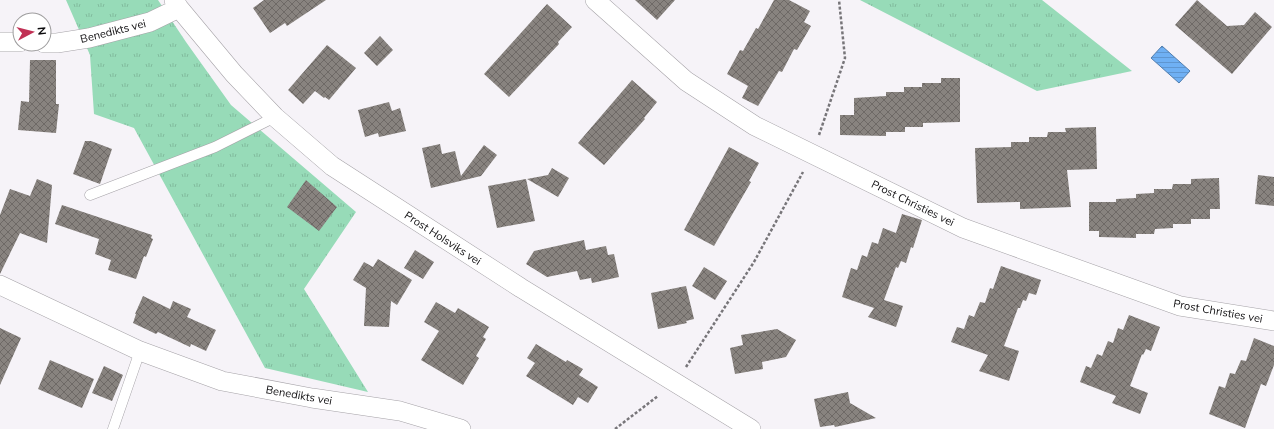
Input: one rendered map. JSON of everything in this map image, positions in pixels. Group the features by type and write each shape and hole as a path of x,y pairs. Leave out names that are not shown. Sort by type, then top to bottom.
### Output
{"street":[{"name":"Prost Christies vei","path":"594,0 686,81 755,126 963,228 1180,306 1274,320"},
{"name":"Benedikts vei","path":"52,43 89,38 150,22 177,4"},
{"name":"Prost Holsviks vei","path":"177,4 234,74 275,116 332,166 521,288 751,429"},
{"path":"0,42 12,42"},
{"name":"Benedikts vei","path":"0,285 140,351 222,381 312,398 400,411 461,429"}],"lane":[{"path":"90,195 215,147 275,116"},
{"path":"113,429 140,351"}],"path":[{"path":"615,429 676,383 754,262 813,154 845,58 839,0"}],"green space":[{"path":"66,0 158,0 231,105 356,212 304,289 368,392 265,368 134,128 94,114 90,55"},
{"path":"860,0 1042,0 1132,71 1037,91"}],"water":[{"path":"1162,46 1190,71 1179,83 1151,58"}],"building":[{"path":"264,0 326,0 287,26 285,23 270,33 253,8"},
{"path":"635,0 675,0 657,20"},
{"path":"774,0 789,0 810,11 804,22 811,26 797,50 794,49 782,72 779,71 758,106 742,98 748,86 727,74 740,50 743,51 756,28 758,29"},
{"path":"1197,0 1227,26 1244,25 1255,12 1272,27 1232,74 1175,25"},
{"path":"547,4 572,27 558,42 559,44 509,97 484,74"},
{"path":"380,36 393,50 377,66 364,53"},
{"path":"327,45 356,68 329,100 315,91 303,104 288,90"},
{"path":"30,60 56,60 56,104 59,104 56,133 18,130 21,101 29,102"},
{"path":"941,78 960,78 960,122 923,123 923,127 905,127 905,132 886,132 886,136 840,135 840,115 854,115 854,98 886,96 886,92 904,92 904,87 922,87 922,83 941,83"},
{"path":"632,80 657,102 644,118 645,119 604,165 578,143"},
{"path":"389,102 392,111 400,108 406,131 379,137 378,133 365,137 358,110"},
{"path":"1096,127 1097,169 1067,170 1071,207 1020,209 1020,202 977,203 975,148 1011,147 1011,142 1029,142 1029,137 1047,137 1048,132 1066,132 1065,128"},
{"path":"85,141 91,141 112,149 100,184 73,174"},
{"path":"440,144 442,154 455,151 461,176 484,145 497,155 481,176 431,188 422,148"},
{"path":"729,147 759,163 749,181 751,182 714,246 684,230"},
{"path":"552,168 569,178 558,197 527,179 548,175"},
{"path":"1258,175 1274,177 1274,206 1255,204"},
{"path":"1219,178 1220,209 1210,209 1210,219 1191,219 1191,224 1173,224 1173,228 1155,229 1154,234 1136,234 1136,238 1099,237 1099,231 1089,231 1089,202 1116,202 1116,199 1136,198 1136,194 1154,193 1154,189 1172,189 1173,184 1191,184 1191,179"},
{"path":"37,179 52,185 47,243 20,233 0,274 0,215 10,189 30,196"},
{"path":"526,179 535,221 497,228 488,186"},
{"path":"306,180 337,207 319,231 287,207"},
{"path":"62,205 152,235 151,238 153,239 146,257 144,256 136,279 108,270 111,260 95,254 99,239 55,224"},
{"path":"902,214 922,220 913,248 911,247 906,263 901,261 898,268 896,267 884,300 903,306 896,327 868,317 874,308 842,297 851,268 857,270 862,255 867,257 872,242 878,244 883,228 896,233"},
{"path":"584,240 586,250 606,246 608,255 614,254 619,277 592,283 591,278 580,280 577,271 547,277 526,264 534,251"},
{"path":"415,250 434,262 423,279 404,268"},
{"path":"378,259 412,280 397,305 391,301 389,327 364,326 366,288 353,280 364,262 373,267"},
{"path":"1001,266 1041,280 1036,295 1029,293 1026,301 1023,300 1020,308 1018,308 1004,346 1019,351 1009,381 979,371 988,355 951,342 957,327 964,329 969,315 974,317 980,302 985,303 990,288 993,289"},
{"path":"704,267 727,281 715,300 692,286"},
{"path":"686,286 694,319 686,321 687,323 658,329 651,293"},
{"path":"143,296 170,309 173,301 191,309 187,317 216,330 206,351 191,344 190,347 158,332 156,334 133,323 135,314"},
{"path":"436,302 455,313 458,308 489,327 483,337 486,339 476,356 479,358 463,385 421,360 439,331 424,322"},
{"path":"1129,315 1160,327 1151,351 1146,349 1143,355 1142,354 1130,386 1148,393 1140,414 1112,403 1116,396 1080,382 1086,366 1091,368 1097,354 1102,356 1108,341 1113,343 1118,328 1123,330"},
{"path":"0,328 21,338 0,385"},
{"path":"777,329 796,340 786,357 762,362 763,369 735,374 730,348 743,345 741,335"},
{"path":"1254,338 1274,346 1274,365 1266,386 1261,384 1245,428 1209,414 1219,386 1225,388 1230,373 1235,374 1241,360 1246,361"},
{"path":"536,344 566,362 567,360 583,369 579,375 598,387 588,403 578,397 573,405 526,376 535,363 527,358"},
{"path":"50,360 94,379 82,408 38,389"},
{"path":"104,366 123,375 112,401 92,393"},
{"path":"848,392 850,403 876,418 835,427 834,425 820,427 814,399"}]}
